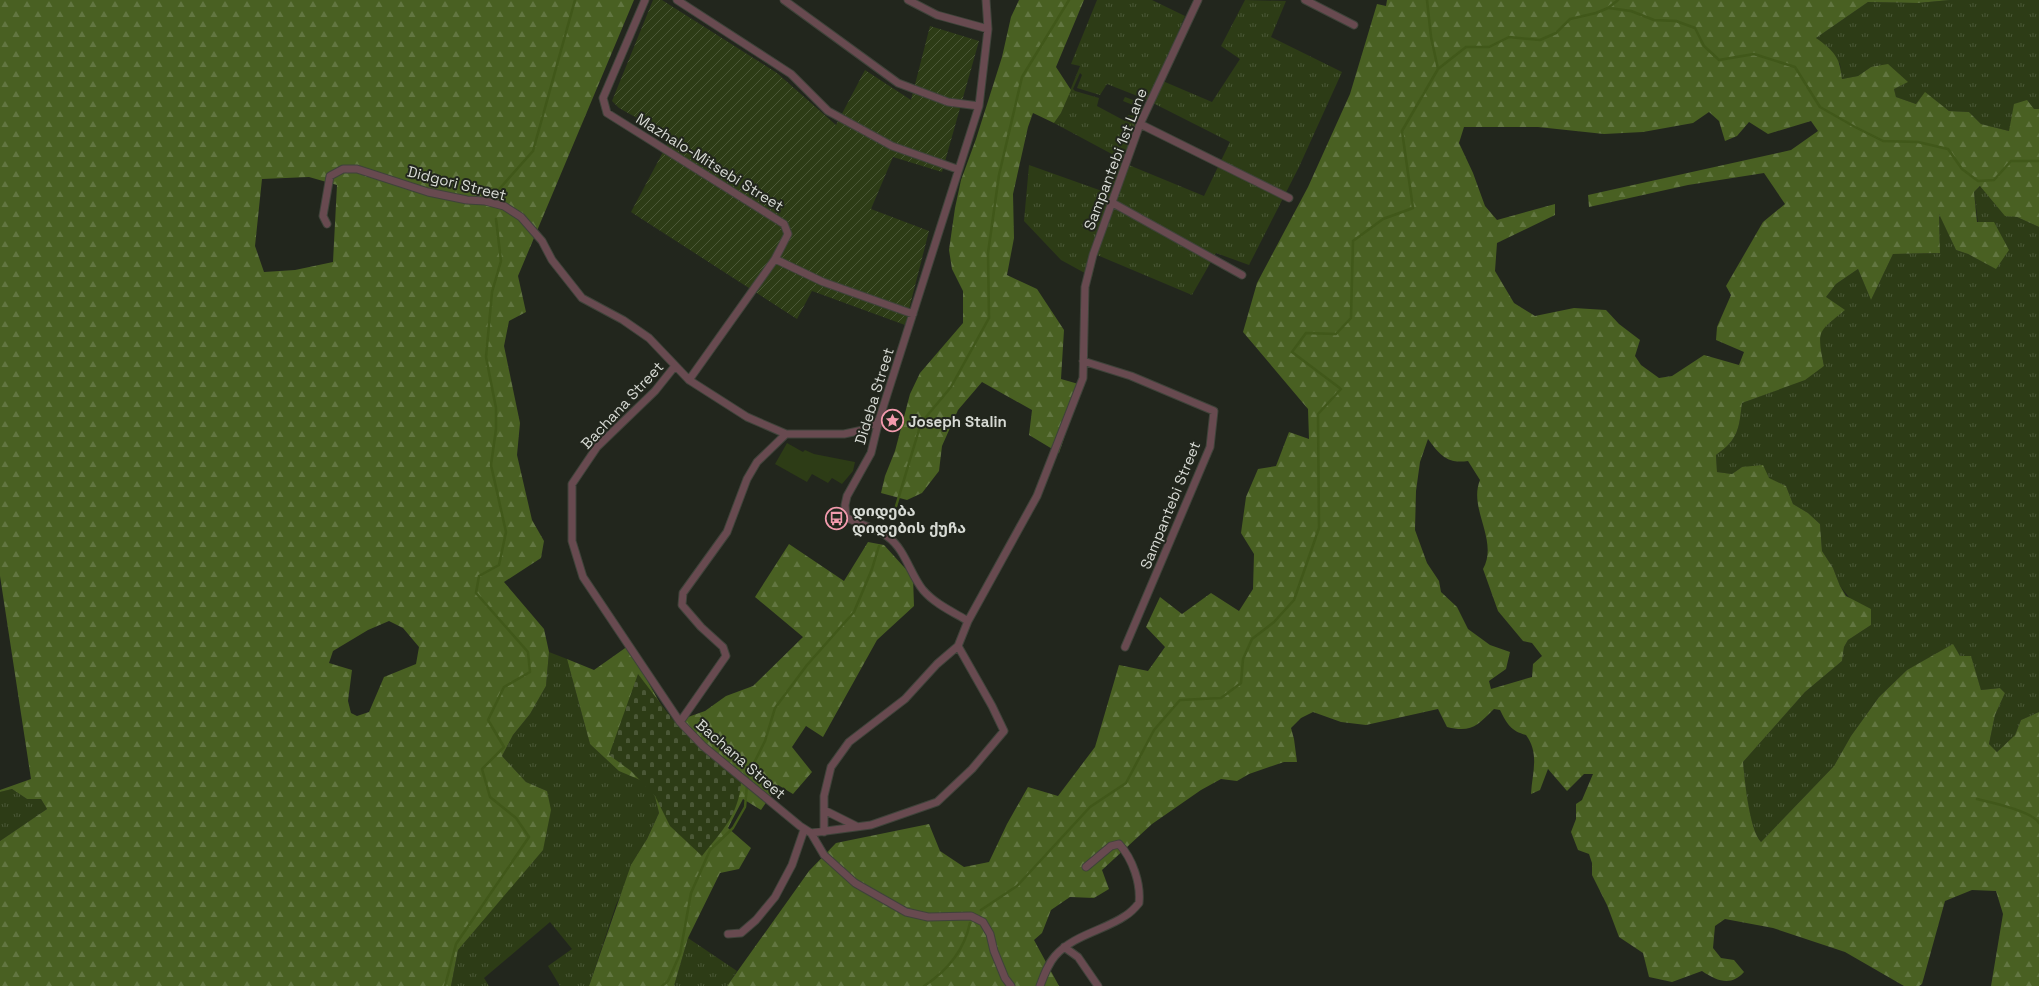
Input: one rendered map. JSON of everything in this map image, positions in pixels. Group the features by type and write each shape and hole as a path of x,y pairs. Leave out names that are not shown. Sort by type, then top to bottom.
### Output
{"street":[{"name":"Mazhalo-Mitsebi Street","path":"645,0 603,98 607,113 784,224 788,234 775,259 689,380"},
{"path":"677,0 791,74 828,111 892,146 957,169"},
{"path":"784,0 898,83 948,102 979,106"},
{"path":"908,0 937,15 988,29"},
{"name":"Dideba Street","path":"968,621 935,601 923,590 898,549 888,537 846,517 845,505 847,496 871,453 879,420 957,169 979,106 988,29 986,0"},
{"name":"Sampantebi 1st Lane","path":"1083,361 1085,287 1093,255 1140,124 1198,0"},
{"path":"1305,0 1354,25"},
{"path":"1140,124 1289,198"},
{"name":"Didgori Street","path":"327,224 323,216 330,176 342,169 357,169 428,192 467,200 485,201 504,206 521,217 542,241 552,260 582,298 623,320 649,338 689,380 747,417 786,434 844,434 863,430 879,420"},
{"path":"1111,202 1242,275"},
{"path":"775,259 823,282 913,314"},
{"path":"824,832 824,796 831,767 849,742 905,699 937,664 958,646 968,621 1036,496 1083,378 1083,361"},
{"name":"Sampantebi Street","path":"1083,361 1131,376 1214,411 1210,447 1125,647"},
{"name":"Bachana Street","path":"675,366 655,391 596,447 572,484 572,541 583,577 680,722 703,746 808,831 824,855 854,883 906,912 928,917 971,916 983,922 990,934 994,951 1005,978 1011,986"},
{"path":"680,722 726,656 724,648 701,627 682,605 683,592 727,532 747,479 757,462 786,434"},
{"path":"728,934 741,933 756,920 775,897 808,831 824,832 871,825 936,802 972,769 1004,731 992,706 958,646"},
{"path":"824,810 857,826"},
{"path":"1040,986 1045,971 1055,956 1064,948 1100,927 1126,916 1139,904 1140,890 1126,852 1119,844 1110,846 1086,867"},
{"path":"1064,948 1078,957 1098,986"}],"green space":[{"path":"0,0 634,0 518,276 526,312 509,321 504,346 520,423 517,455 532,520 544,541 541,558 504,582 544,629 549,652 546,686 530,714 513,735 502,756 526,782 547,791 551,810 543,850 458,950 451,986 0,986 0,841 47,809 41,799 27,799 12,789 0,792 0,790 31,779 0,576","holes":["309,177 337,185 333,262 295,270 264,272 255,246 262,179","389,621 403,628 419,647 416,664 384,677 369,712 357,716 351,713 348,701 352,670 329,663 333,651 368,630"]},
{"path":"653,0 662,0 777,73 836,125 865,70 911,100 930,26 979,41 942,172 893,157 871,209 929,231 905,325 812,291 797,319 631,212 671,137 619,108 612,101"},
{"path":"1019,0 1084,0 1056,67 1071,90 1061,113 1054,123 1033,113 1028,127 1013,194 1014,238 1007,275 1037,289 1064,330 1061,379 1082,385 1059,453 1029,435 1032,410 982,382 958,410 942,446 939,471 922,493 907,500 881,493 885,476 895,451 910,394 920,373 963,323 963,291 952,269 949,250 955,208 961,180 976,139 1002,57 1011,17"},
{"path":"1097,0 1152,0 1185,16 1158,79 1212,102 1240,59 1221,46 1245,0 1286,1 1271,37 1342,72 1299,167 1249,265 1216,253 1192,295 1097,255 1092,277 1061,260 1024,221 1029,165 1102,191 1119,161 1204,196 1230,142 1145,99 1107,84 1100,95 1077,88 1082,75 1080,73 1073,89 1075,91 1099,98 1097,106 1125,121 1128,115 1136,116 1137,113 1132,108 1133,105 1123,101 1125,97 1141,103 1144,107 1123,160 1054,123 1061,113 1080,66 1071,64"},
{"path":"1387,0 1950,0 1918,3 1868,2 1816,38 1835,55 1840,65 1842,79 1858,76 1871,67 1888,64 1908,82 1894,89 1896,97 1916,104 1925,92 1949,111 1969,112 1981,124 2009,131 2014,104 2027,100 2034,109 2039,109 2039,227 2017,217 2005,216 1980,186 1974,192 1977,222 1994,222 2009,250 1996,269 1968,254 1956,250 1939,214 1940,253 1893,254 1871,300 1858,269 1836,284 1826,297 1845,310 1829,323 1821,333 1820,345 1824,366 1805,380 1742,403 1739,426 1734,438 1716,455 1717,472 1732,474 1742,467 1763,465 1769,478 1786,486 1793,504 1808,513 1820,524 1822,551 1833,568 1840,586 1846,596 1871,609 1871,625 1848,640 1844,647 1842,661 1805,692 1743,762 1748,804 1753,826 1761,842 1834,766 1851,736 1879,697 1907,670 1953,644 1960,656 1971,656 1981,690 2000,688 2005,693 1995,715 1989,744 1997,752 2015,735 2021,720 2039,712 2039,986 1991,986 2003,914 1996,891 1972,890 1945,901 1922,984 1919,986 1904,986 1845,952 1773,928 1725,919 1715,926 1713,948 1721,958 1734,960 1744,972 1739,976 1730,981 1724,981 1714,978 1702,971 1672,982 1649,977 1643,953 1619,937 1607,905 1592,875 1592,863 1589,854 1578,850 1571,832 1576,819 1576,804 1582,800 1593,774 1584,774 1567,791 1548,769 1540,790 1531,794 1534,764 1533,749 1526,735 1513,729 1500,710 1494,709 1473,727 1455,729 1447,727 1438,709 1366,725 1341,722 1313,712 1301,718 1291,728 1297,762 1284,762 1249,774 1237,781 1221,779 1201,790 1152,824 1102,870 1109,889 1094,898 1070,897 1051,910 1042,933 1034,940 1059,986 727,986 809,871 836,843 929,824 940,851 964,867 989,862 1007,824 1028,787 1058,796 1095,747 1119,665 1148,671 1165,647 1146,627 1160,597 1182,614 1211,593 1239,611 1253,589 1254,554 1241,533 1246,497 1258,469 1276,466 1289,432 1309,439 1308,409 1243,332 1257,283 1308,187 1350,94 1377,4 1386,6","holes":["1709,112 1719,121 1725,141 1737,136 1749,122 1768,134 1811,121 1818,131 1791,150 1588,195 1589,207 1688,185 1764,173 1785,204 1763,222 1726,286 1731,295 1717,327 1716,340 1744,352 1739,365 1704,355 1672,376 1659,378 1641,365 1635,356 1640,340 1619,324 1606,310 1574,308 1535,316 1514,303 1495,271 1497,243 1555,215 1555,204 1497,220 1485,206 1473,173 1459,143 1464,127 1538,127 1604,134 1643,132 1693,123","1428,439 1436,450 1449,460 1461,462 1468,461 1480,480 1477,491 1478,502 1488,547 1487,558 1483,569 1498,611 1523,641 1532,643 1542,656 1533,664 1532,677 1491,689 1489,681 1506,669 1510,652 1490,645 1468,629 1457,607 1441,592 1439,581 1427,563 1415,530 1416,491 1420,462"]},
{"path":"1950,0 2039,0 2039,109 2034,109 2009,131 1981,124 1969,112 1949,111 1925,93 1916,104 1896,97 1894,89 1907,82 1871,67 1858,76 1842,79 1840,64 1816,38 1868,2 1918,3"},
{"path":"1981,186 2005,215 2017,217 2039,227 2039,712 2021,720 2015,735 1997,752 1989,744 1995,715 2005,693 2000,688 1981,690 1971,657 1960,656 1953,645 1907,670 1879,697 1851,736 1834,766 1761,842 1750,815 1743,762 1805,692 1842,661 1844,647 1848,640 1871,625 1840,586 1833,568 1822,551 1820,524 1808,513 1793,504 1786,486 1742,467 1732,474 1717,472 1716,455 1734,438 1739,426 1742,403 1772,392 1824,366 1819,339 1826,297 1836,284 1858,269 1871,300 1893,254 1940,253 1939,213 1956,250 1968,254 1996,268 1978,223 1974,192"},
{"path":"787,443 803,452 805,450 814,454 855,462 853,471 842,484 832,478 828,483 812,474 807,482 775,464"},
{"path":"868,542 884,545 913,577 914,606 877,640 823,737 806,726 792,747 812,772 793,794 778,785 761,810 743,799 728,828 751,848 739,869 720,873 688,938 674,986 589,986 631,865 647,839 659,813 652,785 619,771 590,744 567,659 594,670 628,646 671,723 705,711 726,696 753,686 803,637 755,597 789,544 844,581"},
{"path":"549,652 567,659 590,744 652,785 659,813 616,905 589,986 560,986 548,966 572,949 550,922 484,978 489,986 451,986 458,950 480,922 547,791 526,782 502,756 513,735 530,714 546,686"},
{"path":"638,674 677,725 741,782 740,794 733,814 722,831 702,856 670,826 655,796 631,771 609,755"},
{"path":"12,789 27,799 41,799 47,809 0,841 0,792"},
{"path":"688,938 737,971 727,986 674,986"}],"waterway":[{"path":"494,195 533,151 575,0"},
{"path":"894,513 921,423 951,387 989,318 988,253 999,175 1022,77 1069,0"},
{"path":"1427,0 1431,37 1438,69"},
{"path":"981,910 1017,886 1090,807 1126,783 1154,730 1180,700 1221,698 1241,683 1243,659 1252,639 1274,622 1294,600 1319,528 1318,414 1341,389 1292,352 1306,333 1336,334 1351,318 1353,241 1383,219 1413,208 1402,131 1438,69 1466,47 1489,47 1509,37 1540,40 1556,33 1570,19 1596,13 1608,8 1618,0"},
{"path":"1609,8 1631,11 1654,20 1676,21 1695,28 1704,46 1719,60 1754,54 1795,67 1820,107 1883,141 1918,142 1948,149 1962,169 1978,181 1994,180 2011,161 2039,161"},
{"path":"445,986 456,944 529,837 516,818 490,797 482,769 504,747 488,720 504,687 530,672 528,652 476,593 479,576 499,565 506,532 491,465 496,429 496,408 486,357 492,292 501,261 496,219"},
{"path":"662,986 668,981 680,954 691,893 710,850 733,828 745,807 748,775 765,741 775,708 807,665 854,612 872,569 879,546"},
{"path":"1977,799 2020,811 2029,815 2039,823"},
{"path":"924,986 940,974 959,951 964,943 970,923"}],"place":[{"name":"Joseph Stalin","path":"893,421"},
{"name":"დიდება დიდების ქუჩა","path":"836,519"}]}
